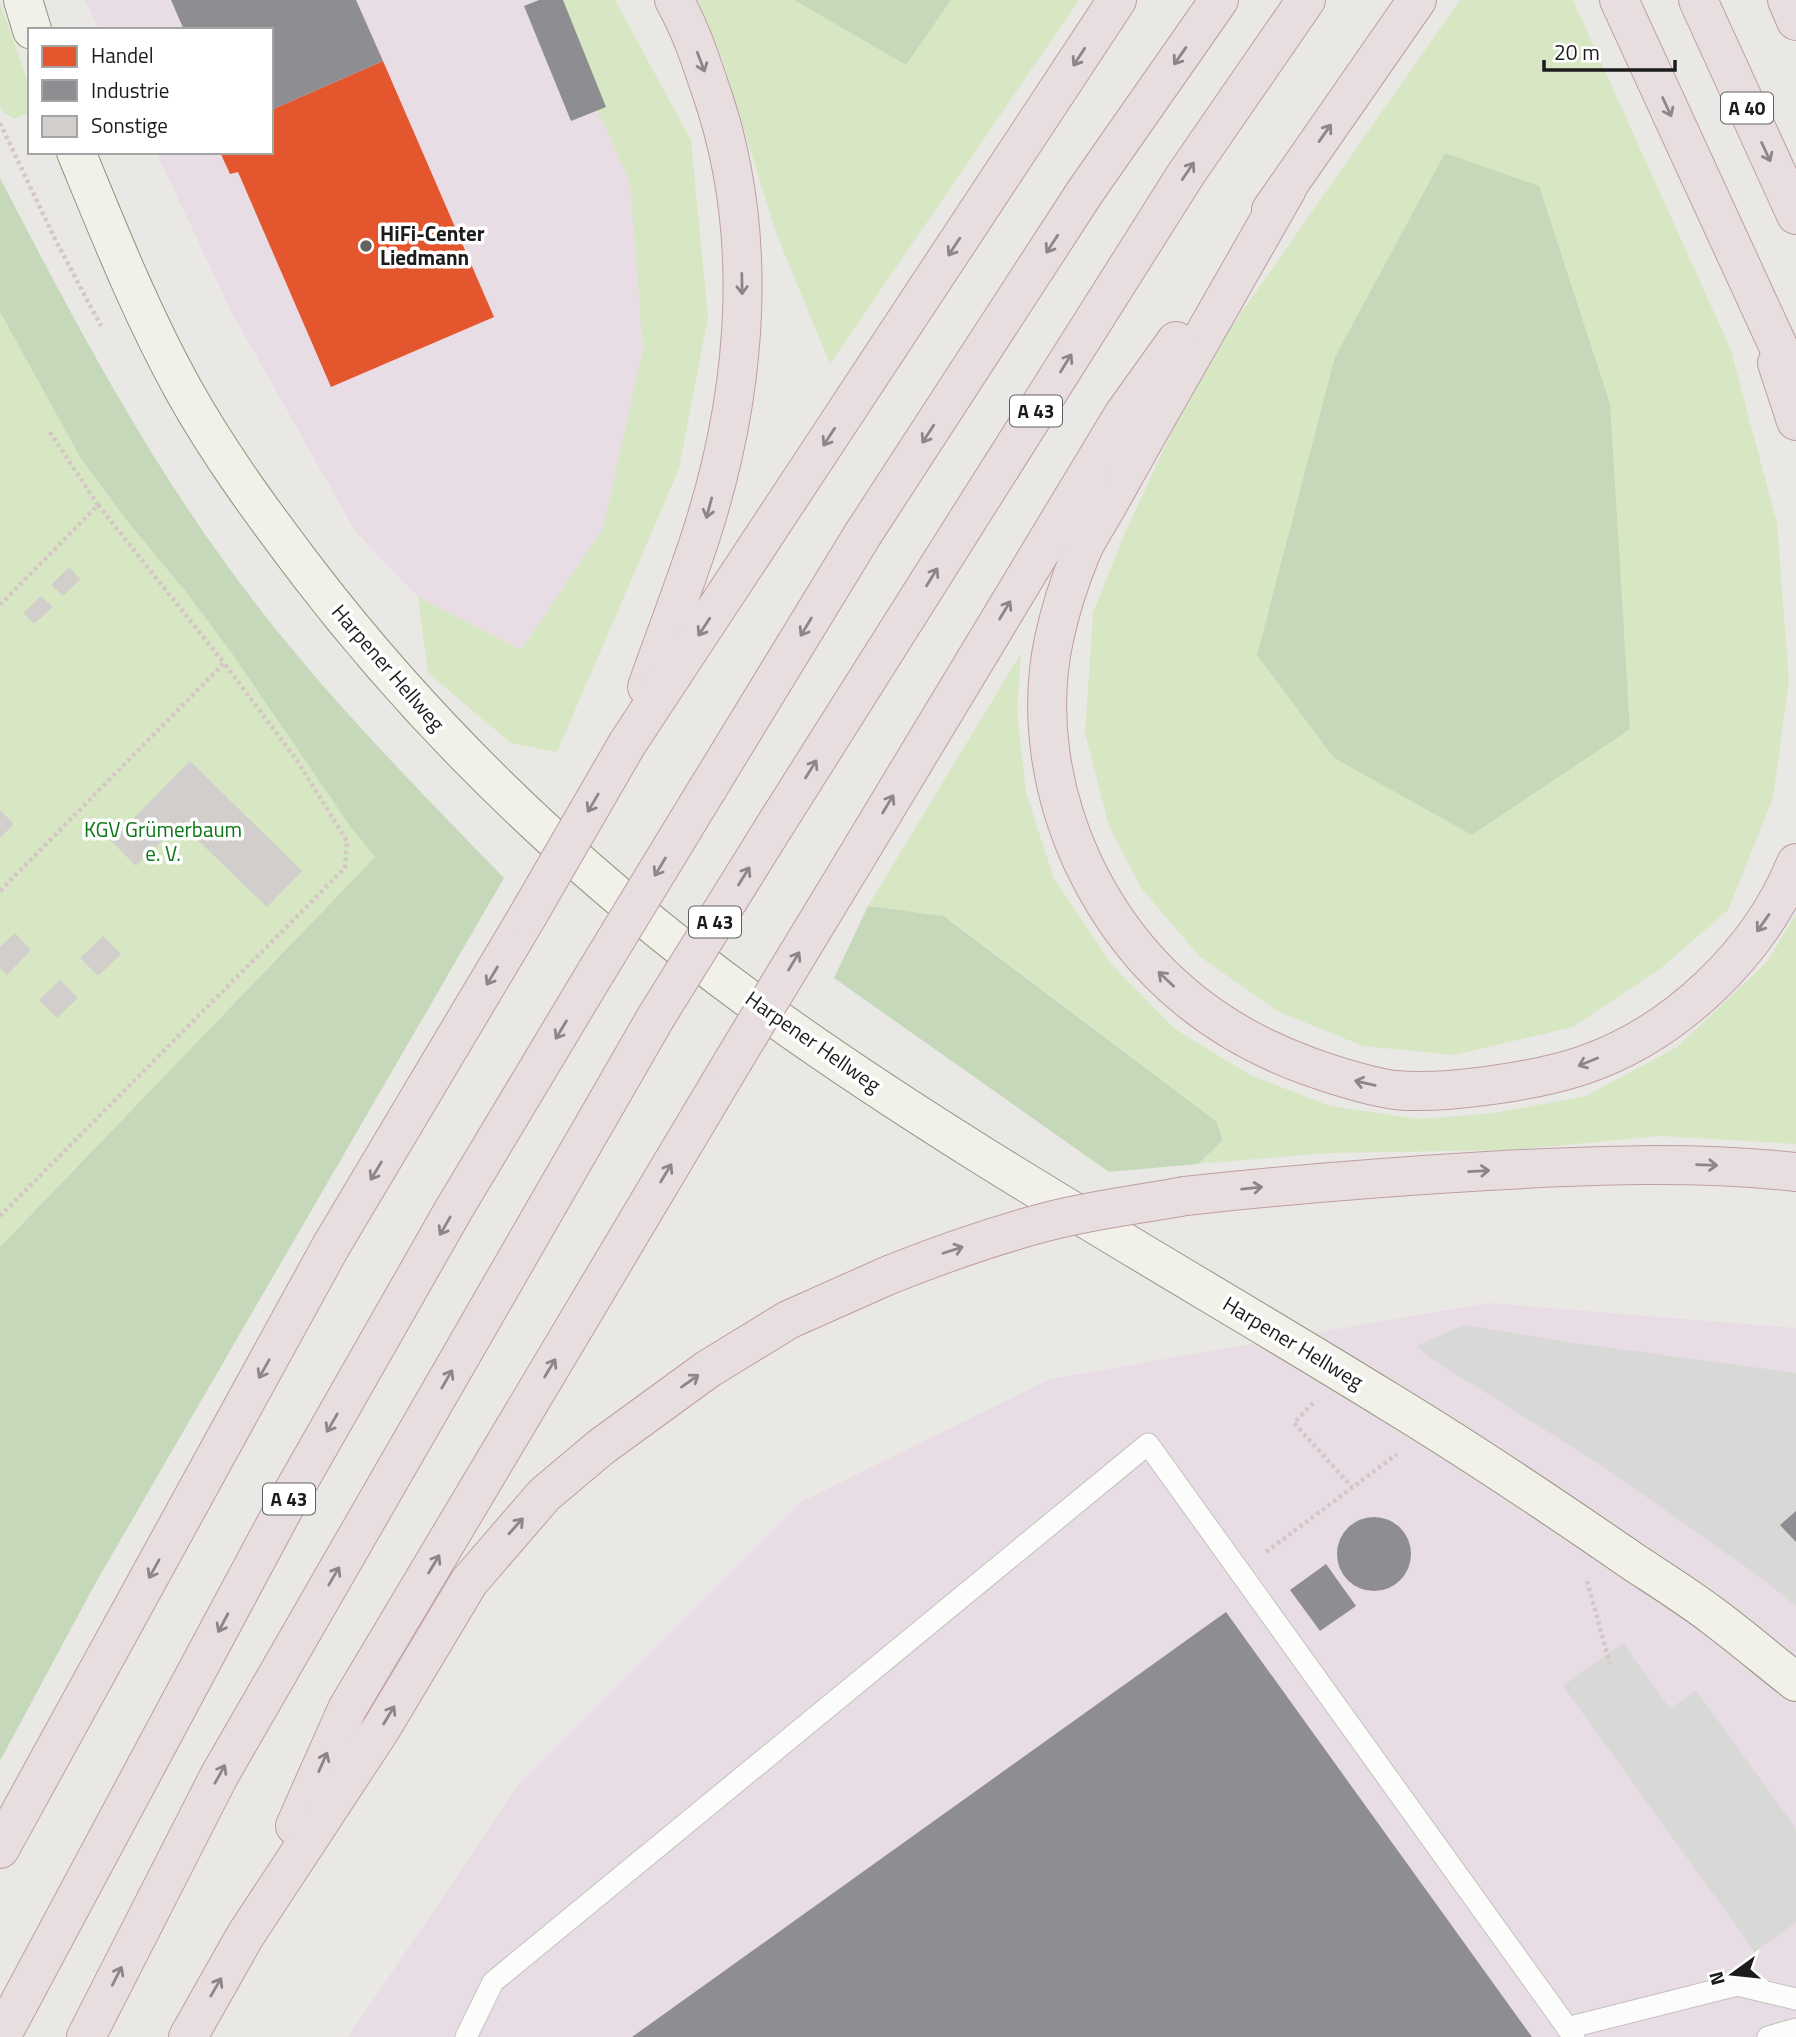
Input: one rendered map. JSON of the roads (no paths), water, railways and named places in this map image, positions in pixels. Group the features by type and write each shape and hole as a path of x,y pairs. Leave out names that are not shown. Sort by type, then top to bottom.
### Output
{"highway":[{"path":"627,744 704,526 726,441 738,370 743,298 742,227 733,173 717,107 683,16 674,0"},
{"path":"0,1849 331,1246 627,744 1117,0"},
{"name":"A 43","path":"1,2037 290,1497 454,1209 885,500 1085,192 1219,0"},
{"name":"A 43","path":"86,2037 219,1776 656,1017 1186,174 1306,0"},
{"path":"245,1936 347,1709 733,1061 1123,415 1287,189 1417,0"},
{"path":"1619,0 1796,385"},
{"name":"A 40","path":"1698,0 1796,215"},
{"path":"1787,0 1796,21"},
{"path":"1287,189 1082,550 1053,641 1046,710 1049,747 1061,804 1074,844 1097,892 1126,933 1161,976 1199,1009 1236,1034 1276,1055 1338,1077 1395,1090 1448,1091 1517,1082 1583,1065 1634,1042 1666,1022 1710,985 1743,950 1788,883 1796,863"},
{"path":"1746,279 1796,421"},
{"path":"188,2037 245,1936 381,1728 468,1582 544,1495 601,1447 708,1369 788,1320 949,1251 1042,1223 1185,1196 1302,1183 1574,1165 1657,1164 1796,1172"}],"main road":[{"path":"23,0 32,28"},
{"name":"Harpener Hellweg","path":"77,154 126,274 183,390 246,489 335,608 380,662 474,763 565,849 662,931 767,1012 874,1085 999,1165 1431,1428 1569,1517 1712,1615 1796,1682"}],"lane":[{"path":"466,2037 493,1982 1148,1444 1571,2032 1737,1985 1796,1998"},
{"path":"1768,2037 1796,2029"}],"place":[{"name":"HiFi-Center Liedmann","path":"366,246"}],"park label":[{"name":"KGV Grümerbaum e. V.","path":"163,842"}]}
